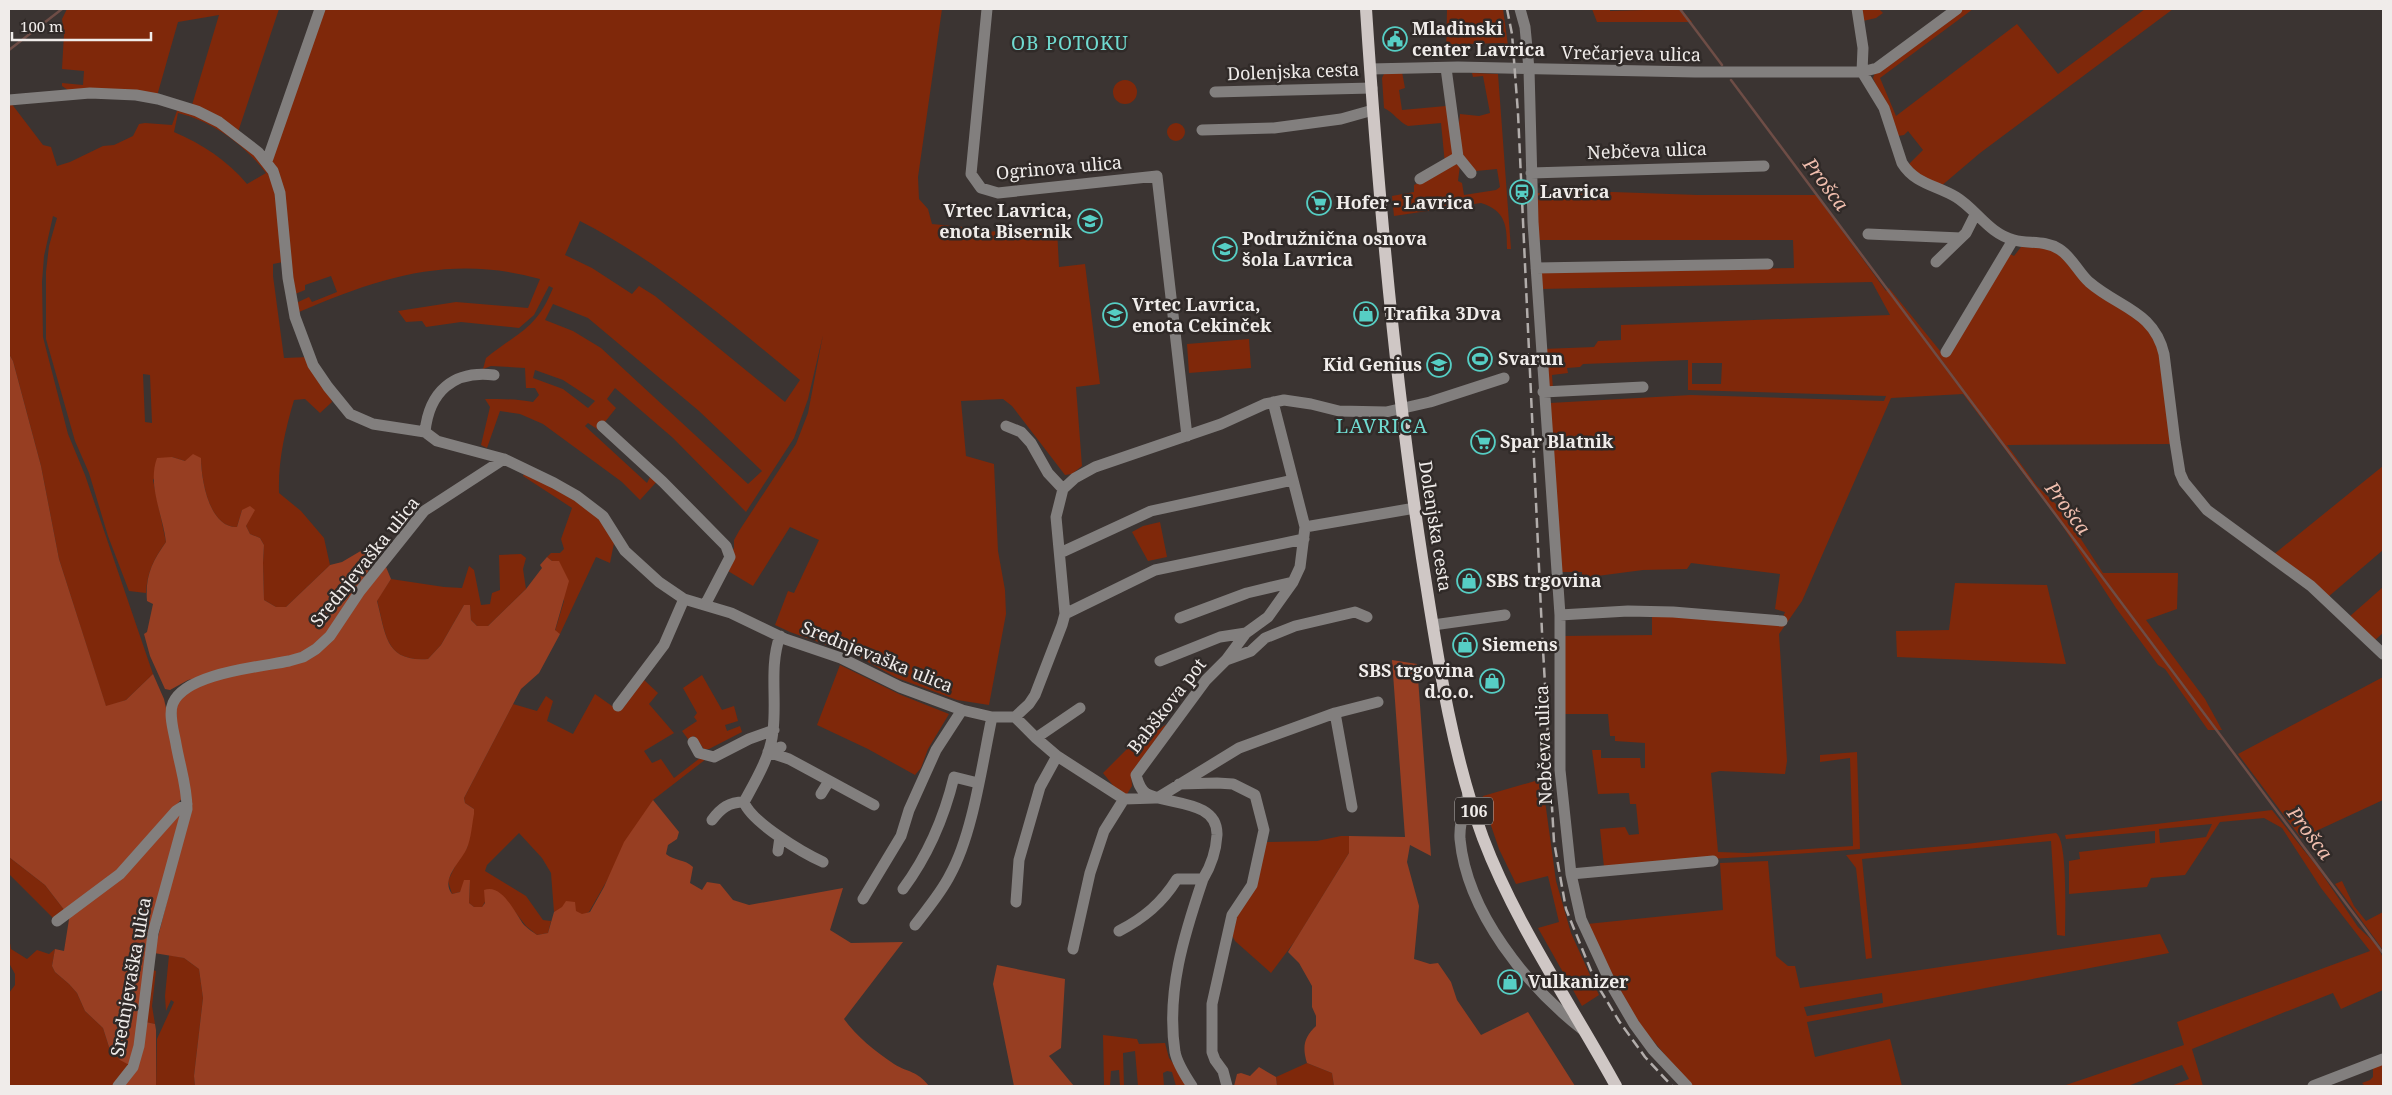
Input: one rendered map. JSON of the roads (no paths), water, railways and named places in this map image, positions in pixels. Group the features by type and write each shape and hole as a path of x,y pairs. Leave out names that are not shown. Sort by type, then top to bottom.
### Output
{"main road":[{"name":"Dolenjska cesta","path":"1366,9 1382,228 1401,408 1432,625 1459,760 1468,794 1498,874 1616,1086"}],"street":[{"path":"267,161 320,9"},
{"name":"Ogrinova ulica","path":"987,9 971,174 981,188 998,193 1157,176 1187,436"},
{"name":"Nebčeva ulica","path":"1520,9 1525,27 1529,69 1531,173 1543,392 1560,615 1560,770 1571,874 1581,919 1605,973 1634,1024 1653,1050 1686,1086"},
{"path":"1858,9 1864,48 1862,72 1884,108 1906,170 1930,187 1956,197 1994,230 2013,240 2036,242 2058,248 2090,283 2142,317 2156,331 2164,354 2180,473 2196,500 2232,530 2311,586 2383,654"},
{"name":"Vrečarjeva ulica","path":"1370,69 1862,72 1877,68 1957,9"},
{"path":"1446,68 1458,157 1471,173"},
{"name":"Dolenjska cesta","path":"1215,92 1372,88"},
{"name":"Srednjevaška ulica","path":"9,100 90,93 136,95 158,99 197,111 218,122 246,141 267,161 273,171 280,193 288,278 295,317 314,365 328,387 350,414 373,424 424,432 438,441 504,459 536,473 592,507 603,516 613,529 620,546 659,582 684,599 746,619 780,636 841,658 900,687 962,710 992,717 1015,717"},
{"path":"1202,130 1274,128 1341,119 1373,110"},
{"path":"1420,179 1458,157"},
{"name":"Nebčeva ulica","path":"1531,173 1764,166"},
{"path":"1936,262 1969,229 1975,215"},
{"path":"1868,234 1961,238"},
{"path":"1946,352 2013,240"},
{"path":"1536,268 1768,264"},
{"path":"424,432 429,407 446,386 478,373 494,375"},
{"path":"1192,1086 1175,1054 1173,1015 1177,963 1216,844 1217,830 1214,820 1208,813 1159,797 1124,799 1057,756 1015,717 1029,704 1035,695 1052,654 1065,614 1056,517 1063,489 1075,478 1095,467 1187,436 1273,402 1284,400 1297,401 1328,409 1363,412 1401,408 1430,402 1504,378"},
{"path":"1543,392 1642,387"},
{"name":"Babškova pot","path":"1159,797 1146,794 1140,787 1136,775 1206,680 1226,660 1246,633 1268,617 1293,582 1300,567 1304,527 1273,402"},
{"path":"602,426 663,482 726,546 730,556 705,605"},
{"path":"1006,426 1021,432 1031,443 1048,473 1063,489"},
{"name":"Srednjevaška ulica","path":"118,1086 133,1067 137,1053 153,933 185,821 187,788 172,719 172,704 179,692 199,680 289,661 303,657 316,649 330,636 360,591 424,511 504,459"},
{"path":"1060,553 1150,510 1293,480"},
{"path":"1304,527 1414,508"},
{"path":"1065,614 1155,570 1304,539"},
{"path":"1180,618 1247,593 1293,582"},
{"path":"618,706 664,645 684,599"},
{"path":"1560,615 1628,611 1673,612 1782,621"},
{"name":"Babškova pot","path":"1226,660 1251,651 1265,638 1295,626 1355,612 1367,617"},
{"path":"1432,625 1505,615"},
{"name":"Babškova pot","path":"1160,661 1220,637 1246,633"},
{"name":"Srednjevaška ulica","path":"744,802 768,752 774,730 775,650 780,636"},
{"path":"1159,797 1239,748 1335,713 1378,702"},
{"path":"1036,738 1080,708"},
{"name":"Srednjevaška ulica","path":"863,899 901,836 909,810 936,750 962,710"},
{"path":"1335,713 1352,807"},
{"path":"915,925 944,886 956,863 966,834 992,717"},
{"path":"693,742 699,753 714,757 774,730"},
{"path":"768,752 781,748"},
{"path":"768,752 789,759 874,805"},
{"path":"1016,902 1019,860 1040,787 1057,756"},
{"path":"904,889 922,864 934,838 947,808 954,776 978,783"},
{"path":"821,794 829,781"},
{"path":"1179,784 1216,782 1233,784 1255,795 1264,830 1252,886 1232,915 1212,1004 1212,1052 1225,1075 1227,1086"},
{"name":"Dolenjska cesta","path":"1468,794 1461,822 1460,839 1473,893 1486,918 1512,957 1537,989 1558,1010 1586,1032"},
{"path":"1073,949 1090,874 1104,831 1124,799"},
{"path":"712,820 724,807 733,802 744,802 746,809 780,837 823,862"},
{"path":"57,921 120,874 176,811 187,804"},
{"path":"757,833 761,822"},
{"path":"778,850 780,837"},
{"path":"1571,874 1713,861"},
{"path":"1119,931 1142,918 1166,896 1177,879 1203,879"},
{"path":"2313,1086 2383,1059"}],"waterway":[{"path":"9,50 62,9"},
{"name":"Prošca","path":"1680,9 1722,65"},
{"name":"Prošca","path":"1731,80 2383,953"}],"railway":[{"path":"1507,9 1512,34 1518,113 1542,632 1554,842 1566,909 1596,983 1619,1021 1645,1057 1672,1086"}],"place":[{"name":"Mladinski center Lavrica","path":"1395,39"},
{"name":"Lavrica","path":"1522,192"},
{"name":"Hofer - Lavrica","path":"1319,203"},
{"name":"Vrtec Lavrica, enota Bisernik","path":"1090,221"},
{"name":"Podružnična osnova šola Lavrica","path":"1225,249"},
{"name":"Trafika 3Dva","path":"1366,314"},
{"name":"Vrtec Lavrica, enota Cekinček","path":"1115,315"},
{"name":"Svarun","path":"1480,359"},
{"name":"Kid Genius","path":"1439,365"},
{"name":"Spar Blatnik","path":"1483,442"},
{"name":"SBS trgovina","path":"1469,581"},
{"name":"Siemens","path":"1465,645"},
{"name":"SBS trgovina d.o.o.","path":"1492,681"},
{"name":"Vulkanizer","path":"1510,982"}],"district":[{"name":"OB POTOKU","path":"1070,43"},
{"name":"LAVRICA","path":"1382,426"}]}
